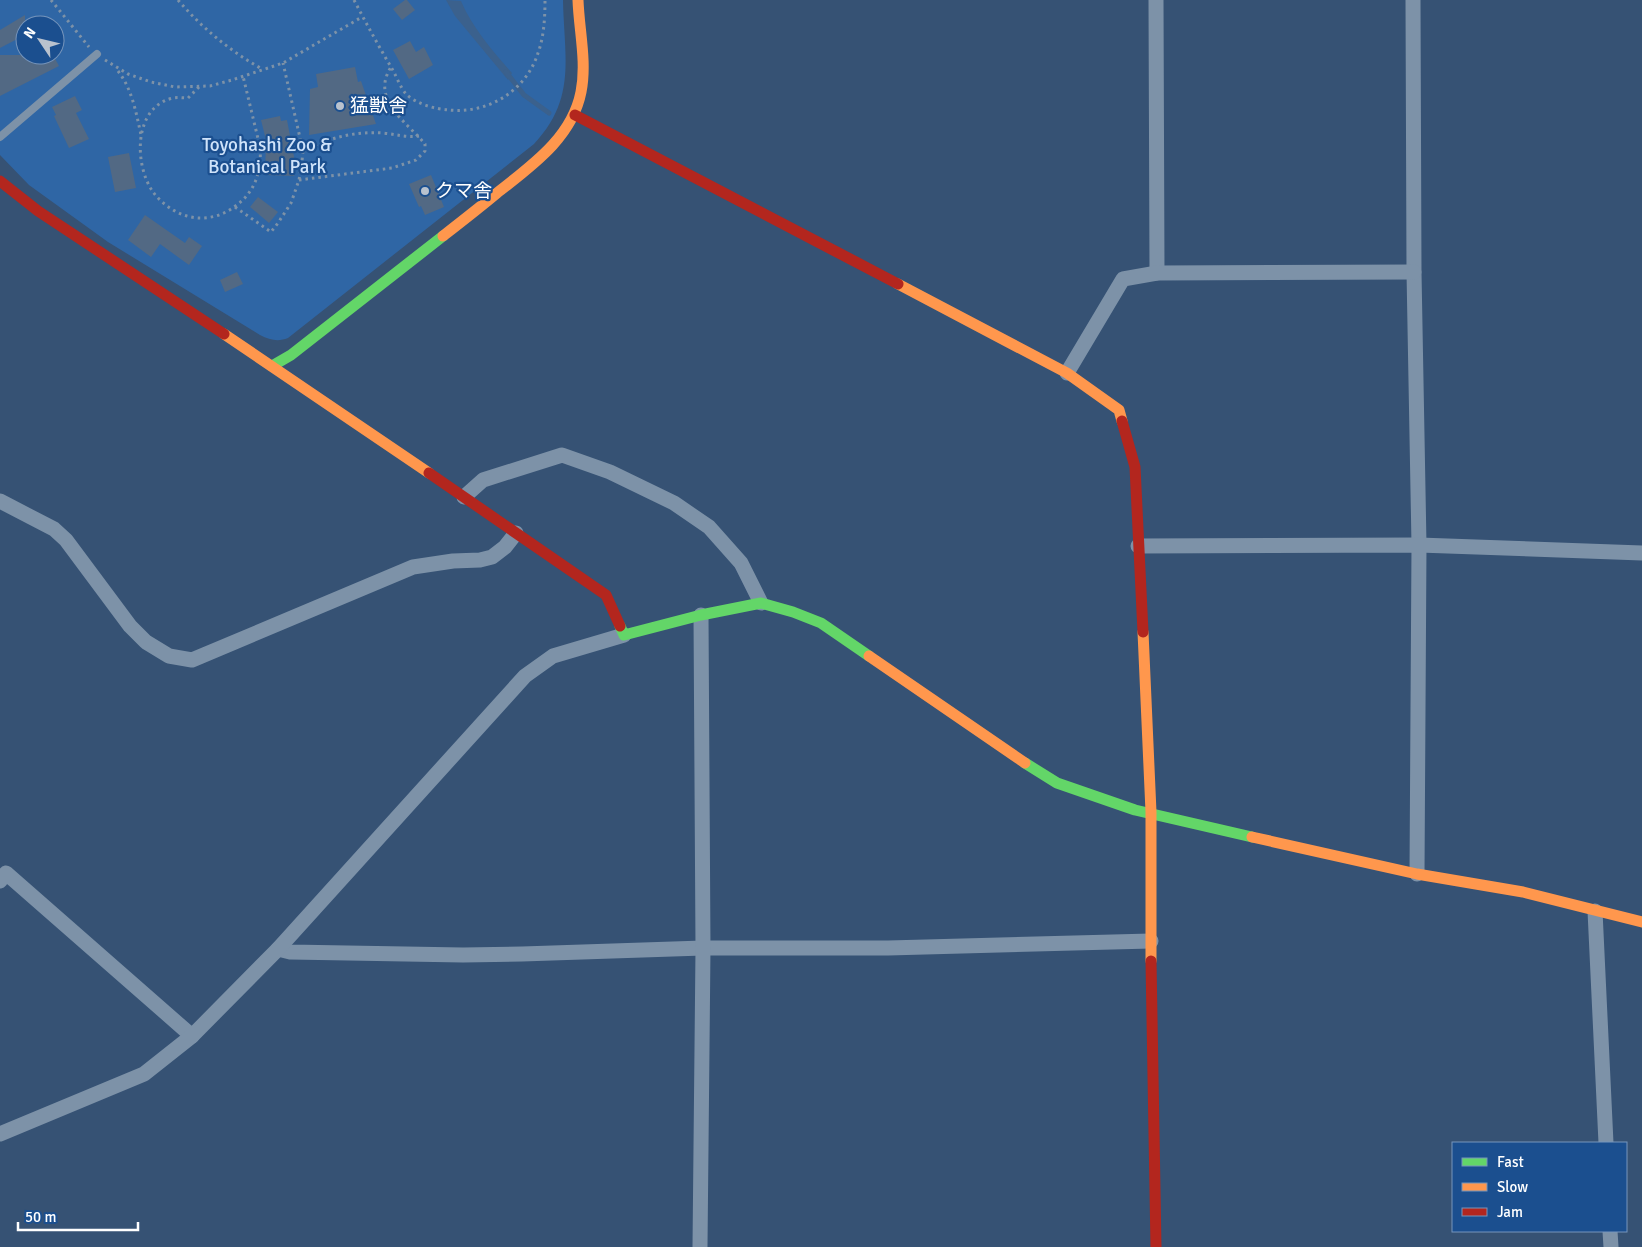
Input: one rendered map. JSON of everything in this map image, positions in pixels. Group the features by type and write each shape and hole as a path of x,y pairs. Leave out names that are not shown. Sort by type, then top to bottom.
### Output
{"street":[{"path":"272,366 291,355 530,168 558,142 575,115 581,97 583,76 578,0"},
{"path":"1156,0 1157,273"},
{"path":"1413,0 1414,272 1419,545 1417,874"},
{"path":"575,115 1067,373 1120,410 1135,468 1151,812 1156,1247"},
{"path":"0,181 38,211 272,366 606,595 624,634"},
{"path":"1067,373 1123,279 1157,273 1414,272"},
{"path":"464,497 483,480 562,455 610,472 674,503 709,527 741,563 761,603"},
{"path":"0,501 54,529 66,540 130,626 146,642 169,656 192,660 414,567 492,557 505,547 516,533"},
{"path":"1138,546 1419,545 1642,553"},
{"path":"0,1134 144,1074 192,1036 278,949 525,676 553,656 624,634 701,615 761,603 793,612 821,623 1057,783 1136,810 1417,874 1524,892 1642,922"},
{"path":"700,1247 703,948 701,615"},
{"path":"0,880 6,873 192,1036"},
{"path":"1595,911 1606,1142"},
{"path":"278,949 290,952 463,955 703,948 888,948 1151,942"},
{"path":"1610,1232 1611,1247"}],"lane":[{"path":"0,137 97,54"}],"path":[{"path":"51,0 82,39 97,54 117,68 139,79 175,87 199,87 221,83 283,62 362,16"},
{"path":"178,0 215,37 243,58 263,69"},
{"path":"354,0 406,94 431,107 451,111 465,111 492,104 515,89 532,67 542,41 545,0"},
{"path":"235,207 271,232 286,213 296,192 303,151 283,62"},
{"path":"299,180 392,168 416,160 425,151 425,144 400,120 385,94 386,76 391,66"},
{"path":"117,68 126,82 142,135"},
{"path":"199,87 188,98 175,98 161,103 156,108 147,119 142,135 140,154 144,174 153,192 168,206 186,216 197,218 217,216 235,207 254,186 260,170 260,147 243,76"},
{"path":"303,151 325,141 354,134 384,133 408,138 418,136"}],"green space":[{"name":"Toyohashi Zoo & Botanical Park","path":"0,0 563,0 565,76 557,110 548,127 534,144 288,338 274,340 260,335 108,242 29,185 0,155"}],"shaded area":[{"path":"446,0 461,1 477,30 512,73 508,80 455,16"}],"building":[{"path":"405,0 415,10 402,20 393,9"},
{"path":"15,21 15,40 0,48 0,30"},
{"path":"410,41 416,52 424,47 433,65 409,79 393,50"},
{"path":"0,55 15,55 15,65 59,66 0,96"},
{"name":"猛獣舎","path":"355,67 358,82 361,81 376,124 309,135 310,89 318,87 316,74"},
{"path":"75,96 82,110 76,113 89,139 69,148 54,116 56,115 52,107"},
{"path":"280,116 281,121 287,120 295,162 294,176 265,175 266,140 261,120"},
{"path":"129,153 136,188 115,192 108,157"},
{"name":"クマ舎","path":"431,175 444,207 425,215 421,206 419,207 409,184"},
{"path":"258,197 278,212 269,223 250,207"},
{"path":"145,215 185,243 189,237 202,246 189,265 160,244 151,257 128,240"},
{"path":"237,272 243,284 225,292 220,280"}],"waterway":[{"path":"506,72 524,95 549,113"}],"traffic: fast":[{"path":"272,366 291,355 443,236"},
{"path":"620,626 624,635 701,615 761,603 793,612 821,623 869,656"},
{"path":"1025,763 1057,783 1135,810 1252,837"}],"traffic: slow":[{"path":"443,236 536,161 548,150 569,123 576,108 583,81 578,0"},
{"path":"898,284 1067,373 1119,410 1122,421"},
{"path":"224,334 429,473"},
{"path":"1143,632 1151,812 1151,961"},
{"path":"869,656 1025,763"},
{"path":"1252,837 1417,874 1523,892 1642,922"}],"traffic: jam":[{"path":"575,115 898,284"},
{"path":"0,181 38,211 224,334"},
{"path":"1122,421 1135,467 1143,632"},
{"path":"429,473 606,595 620,626"},
{"path":"1151,961 1156,1247"}],"place":[{"name":"猛獣舎","path":"340,106"},
{"name":"クマ舎","path":"425,191"}]}
